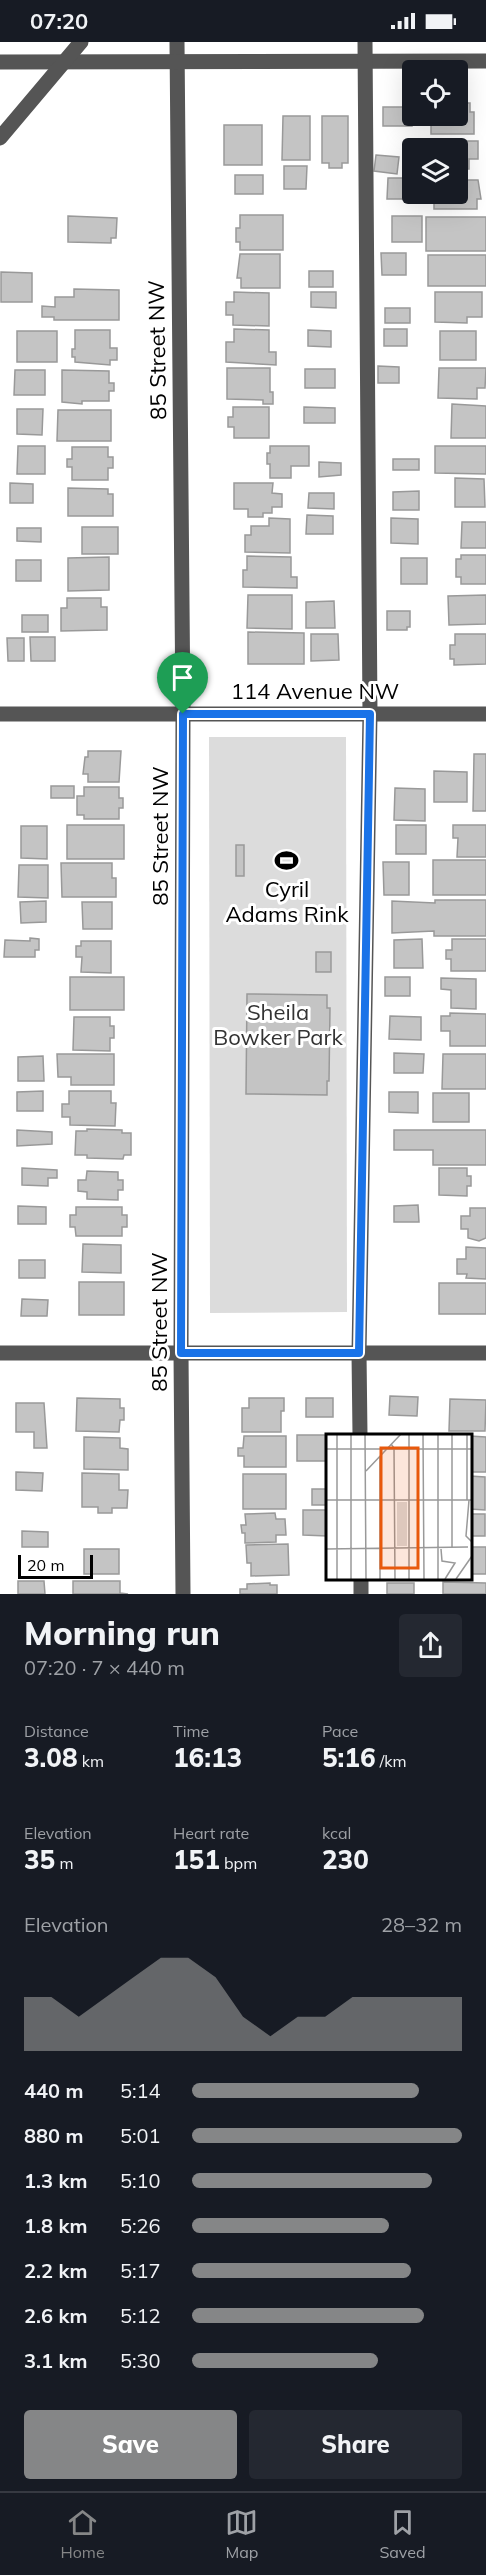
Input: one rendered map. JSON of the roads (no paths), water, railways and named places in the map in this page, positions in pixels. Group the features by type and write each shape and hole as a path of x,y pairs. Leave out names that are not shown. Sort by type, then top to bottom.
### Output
{"street":[{"path":"0,138 81,42"},
{"name":"85 Street NW","path":"177,42 183,714 181,1353 183,1594"},
{"path":"360,1434 359,1353 370,714 365,42"},
{"path":"0,62 486,61"},
{"name":"114 Avenue NW","path":"0,714 486,714"},
{"path":"0,1353 486,1353"}],"place":[{"name":"Cyril Adams Rink","path":"287,860"}],"park label":[{"name":"Sheila Bowker Park","path":"278,1024"}]}
